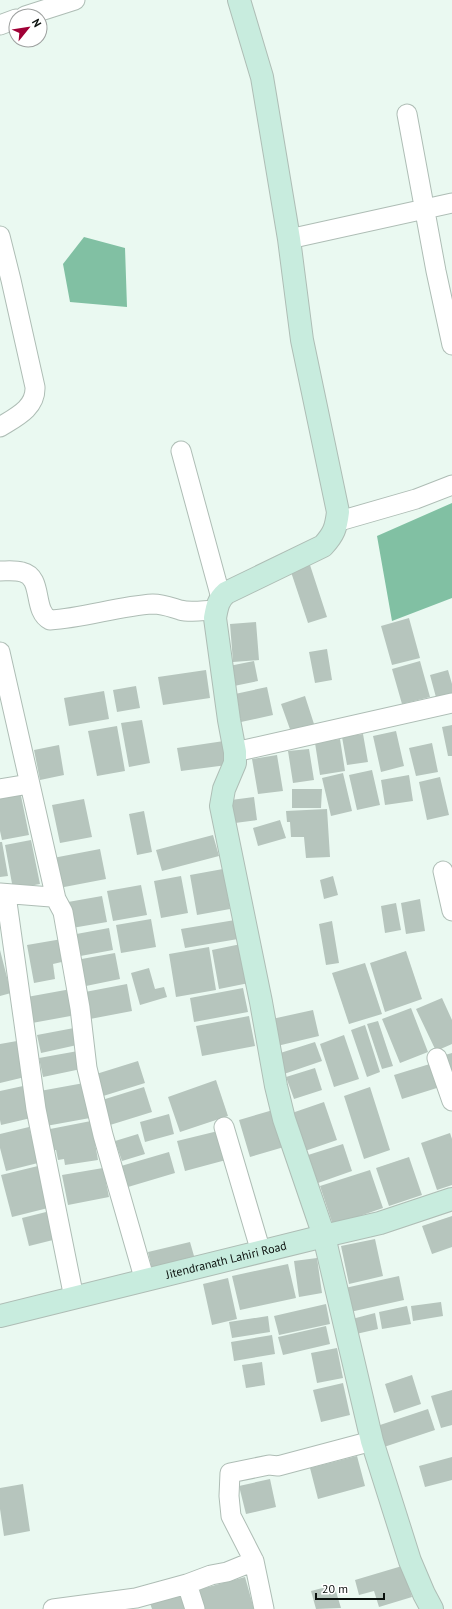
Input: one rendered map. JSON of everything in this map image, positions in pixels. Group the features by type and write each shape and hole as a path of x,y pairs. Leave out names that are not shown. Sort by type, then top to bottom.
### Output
{"street":[{"path":"48,9 75,0"},
{"path":"239,0 262,77 289,239 302,340 338,512 332,536 323,546 226,593 218,604 215,618 229,720 235,752 235,763 224,789 221,806 261,1002 276,1086 284,1119 324,1236 372,1441 410,1560 432,1609"},
{"path":"407,114 424,209 452,345"},
{"path":"289,239 452,203"},
{"path":"0,236 35,387 35,394 29,407 0,427"},
{"path":"181,451 218,604"},
{"path":"336,522 416,499 452,485"},
{"path":"0,571 22,572 28,574 36,587 42,614 45,618 50,620 118,608 152,604 167,605 180,610 190,611 218,604"},
{"path":"0,652 56,899 63,912 80,1008 86,1068 132,1239 145,1281"},
{"path":"235,752 452,703"},
{"path":"0,789 29,784"},
{"path":"443,871 452,911"},
{"path":"56,899 51,897 3,894 36,1109 74,1298"},
{"path":"437,1058 452,1101"},
{"path":"224,1127 261,1252"},
{"name":"Jitendranath Lahiri Road","path":"0,1316 374,1225 452,1199"},
{"path":"264,1609 254,1561 231,1516 229,1496 230,1473 269,1465 278,1466 372,1441"},
{"path":"53,1609 137,1604 211,1575 228,1572 254,1561"},
{"path":"187,1584 195,1609"}],"shaded area":[{"path":"84,237 125,248 127,307 70,302 63,264"},
{"path":"452,503 452,598 392,621 377,536"}],"building":[{"path":"310,565 327,617 308,623 291,572"},
{"path":"409,618 420,658 392,665 381,626"},
{"path":"256,622 259,660 233,662 230,624"},
{"path":"327,649 332,680 315,683 309,652"},
{"path":"254,661 258,681 234,686 229,666"},
{"path":"420,661 430,697 402,704 392,669"},
{"path":"206,670 210,698 163,705 158,677"},
{"path":"448,670 452,684 452,697 437,701 430,675"},
{"path":"136,686 140,708 117,712 113,690"},
{"path":"267,687 273,715 241,722 235,694"},
{"path":"104,691 109,719 69,726 64,698"},
{"path":"305,696 314,724 291,732 281,704"},
{"path":"142,720 150,763 129,767 121,723"},
{"path":"452,725 452,756 448,756 442,727"},
{"path":"117,726 125,771 97,776 88,731"},
{"path":"396,731 404,766 381,772 373,736"},
{"path":"363,734 368,762 347,765 342,737"},
{"path":"340,739 345,771 320,775 315,743"},
{"path":"224,741 227,765 181,771 177,748"},
{"path":"432,743 438,772 416,776 409,748"},
{"path":"59,745 64,775 40,780 34,750"},
{"path":"309,749 314,780 293,783 288,751"},
{"path":"277,755 283,791 258,794 252,759"},
{"path":"372,770 380,805 357,810 349,775"},
{"path":"343,773 352,811 331,816 322,778"},
{"path":"409,775 413,801 385,805 381,780"},
{"path":"440,777 449,815 427,820 419,782"},
{"path":"292,789 322,789 321,808 292,808"},
{"path":"20,791 29,835 2,840 0,831 0,795"},
{"path":"254,797 257,820 235,823 231,800"},
{"path":"84,799 92,837 60,843 52,805"},
{"path":"327,809 330,857 306,858 304,837 291,837 290,822 287,822 286,811"},
{"path":"144,811 152,852 137,855 129,814"},
{"path":"280,820 286,838 258,846 253,828"},
{"path":"213,835 219,856 162,871 156,850"},
{"path":"31,840 40,884 13,889 5,845"},
{"path":"0,842 2,842 8,876 0,877"},
{"path":"100,849 106,879 59,888 53,858"},
{"path":"223,869 230,909 197,915 190,875"},
{"path":"181,876 188,913 161,918 154,881"},
{"path":"333,876 338,895 324,899 320,880"},
{"path":"141,885 147,915 113,921 107,891"},
{"path":"102,896 107,922 72,928 68,902"},
{"path":"420,899 425,931 406,934 401,903"},
{"path":"396,903 401,930 385,933 381,906"},
{"path":"151,919 156,947 121,953 116,925"},
{"path":"235,920 238,939 185,948 181,929"},
{"path":"332,921 339,963 326,965 319,924"},
{"path":"109,928 113,950 75,957 71,935"},
{"path":"62,939 66,961 53,964 55,979 34,983 27,945"},
{"path":"241,944 249,983 219,989 212,950"},
{"path":"209,947 216,990 176,997 169,954"},
{"path":"0,950 11,993 0,996"},
{"path":"406,951 422,999 385,1012 370,963"},
{"path":"115,953 120,979 81,987 76,960"},
{"path":"365,963 382,1014 349,1024 332,973"},
{"path":"149,968 155,989 164,987 167,997 140,1005 131,973"},
{"path":"127,984 132,1011 90,1019 85,992"},
{"path":"243,988 248,1012 194,1022 190,998"},
{"path":"71,989 76,1015 32,1023 27,997"},
{"path":"442,998 452,1020 452,1044 436,1051 416,1009"},
{"path":"411,1008 428,1052 400,1063 382,1019"},
{"path":"313,1010 319,1036 277,1046 272,1019"},
{"path":"249,1016 255,1046 202,1056 196,1026"},
{"path":"378,1021 393,1066 382,1069 367,1024"},
{"path":"365,1025 380,1072 367,1077 351,1030"},
{"path":"74,1028 77,1045 41,1053 37,1035"},
{"path":"344,1035 359,1079 334,1087 320,1044"},
{"path":"17,1041 25,1077 0,1083 0,1044"},
{"path":"315,1042 322,1061 281,1075 274,1055"},
{"path":"78,1051 81,1069 43,1077 39,1058"},
{"path":"452,1053 452,1076 445,1055"},
{"path":"138,1061 145,1083 100,1097 93,1075"},
{"path":"433,1063 440,1087 402,1099 394,1075"},
{"path":"315,1068 322,1090 294,1099 286,1077"},
{"path":"216,1080 228,1116 180,1132 168,1097"},
{"path":"84,1083 90,1118 46,1126 40,1091"},
{"path":"23,1086 31,1118 1,1125 0,1091"},
{"path":"144,1087 152,1112 110,1125 102,1100"},
{"path":"370,1087 390,1150 364,1159 344,1096"},
{"path":"324,1102 337,1140 302,1152 289,1114"},
{"path":"273,1110 284,1147 250,1157 239,1120"},
{"path":"169,1114 174,1134 145,1142 140,1122"},
{"path":"91,1121 98,1160 65,1165 64,1159 58,1160 56,1150 49,1151 45,1130"},
{"path":"29,1127 38,1163 6,1171 0,1148 0,1134"},
{"path":"218,1131 226,1160 185,1171 177,1141"},
{"path":"450,1133 452,1139 452,1185 437,1190 421,1143"},
{"path":"138,1134 145,1154 122,1161 115,1141"},
{"path":"343,1144 352,1171 318,1183 308,1155"},
{"path":"169,1152 175,1173 128,1187 121,1166"},
{"path":"409,1157 422,1195 389,1206 376,1168"},
{"path":"38,1166 48,1208 12,1217 1,1175"},
{"path":"103,1168 109,1197 68,1205 62,1175"},
{"path":"370,1170 383,1208 333,1225 320,1186"},
{"path":"50,1211 57,1239 29,1246 22,1218"},
{"path":"452,1216 452,1247 432,1254 422,1226"},
{"path":"375,1239 383,1276 349,1284 341,1246"},
{"path":"190,1242 196,1263 153,1274 148,1252"},
{"path":"317,1258 322,1293 299,1297 294,1261"},
{"path":"288,1264 296,1298 240,1310 232,1276"},
{"path":"399,1276 404,1300 350,1312 345,1288"},
{"path":"228,1278 237,1319 212,1325 203,1284"},
{"path":"441,1302 443,1316 413,1321 411,1306"},
{"path":"326,1304 330,1324 279,1335 274,1316"},
{"path":"407,1306 411,1324 382,1329 379,1312"},
{"path":"375,1313 378,1329 356,1334 352,1319"},
{"path":"268,1316 270,1332 232,1338 229,1322"},
{"path":"326,1326 330,1344 283,1355 278,1337"},
{"path":"272,1335 275,1354 234,1361 231,1342"},
{"path":"337,1348 343,1378 317,1383 311,1353"},
{"path":"262,1362 265,1385 246,1388 242,1365"},
{"path":"412,1375 421,1404 394,1413 385,1384"},
{"path":"343,1383 350,1415 321,1422 313,1390"},
{"path":"452,1390 452,1425 441,1428 431,1396"},
{"path":"428,1409 435,1430 384,1447 377,1426"},
{"path":"357,1456 365,1486 318,1499 310,1468"},
{"path":"452,1457 452,1480 425,1487 419,1466"},
{"path":"270,1479 276,1507 246,1514 239,1486"},
{"path":"23,1484 30,1531 4,1536 0,1509 0,1488"},
{"path":"402,1566 412,1597 379,1607 374,1591 359,1595 355,1580"},
{"path":"245,1577 254,1609 203,1609 197,1590"},
{"path":"334,1585 341,1608 316,1609 311,1591"},
{"path":"182,1591 186,1609 152,1609 149,1600"}]}
